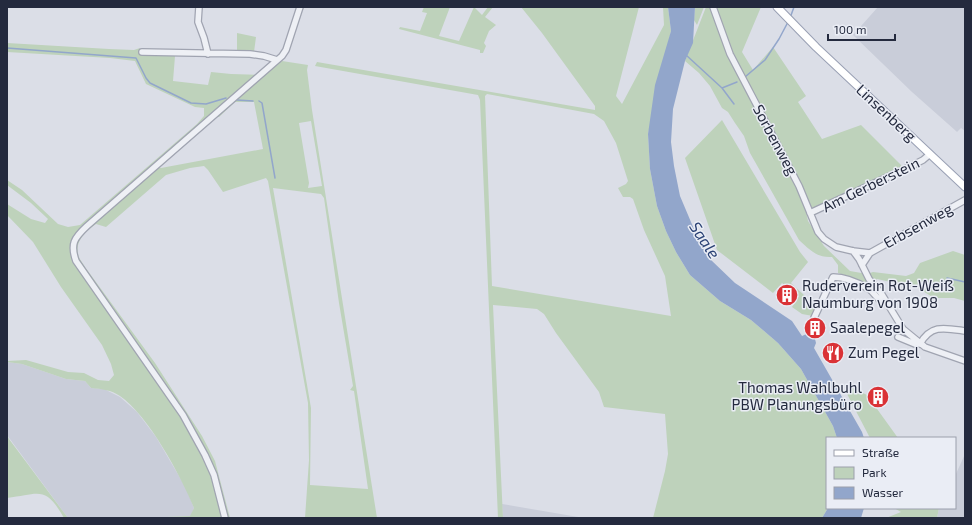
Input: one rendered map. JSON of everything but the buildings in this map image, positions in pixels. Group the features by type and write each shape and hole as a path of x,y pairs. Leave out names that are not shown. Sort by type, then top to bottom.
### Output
{"main road":[{"name":"Linsenberg","path":"777,7 808,39 965,186"}],"street":[{"path":"199,7 198,22 208,54"},
{"path":"225,518 214,476 205,455 183,415 76,261 73,251 76,237 87,226 277,60 286,50 300,7"},
{"name":"Sorbenweg","path":"714,10 730,54 799,186 816,228 824,239 836,247 870,253"},
{"path":"142,52 250,54 277,60"},
{"name":"Am Gerberstein","path":"810,213 907,168 923,160 930,154"},
{"name":"Erbsenweg","path":"870,253 965,200"},
{"path":"853,251 869,279 886,302 901,327 920,343 932,350 965,361"},
{"path":"862,265 870,253"},
{"path":"814,318 833,277 844,278 852,281 875,293 880,300 886,302"},
{"path":"898,337 915,344 920,343 926,335 933,330 947,329 965,331"}],"shaded area":[{"path":"878,7 965,7 965,131 961,128 957,132 912,92 853,35"},
{"path":"7,362 22,364 66,379 85,381 91,388 104,389 120,397 137,412 156,437 186,488 194,508 191,516 142,518 68,518 7,435"},
{"path":"965,454 965,518 937,518 939,509 956,509 956,474"},
{"path":"502,504 584,518 503,518"}],"green space":[{"path":"424,7 450,7 439,36 459,41 474,7 482,15 488,7 493,7 485,17 496,25 489,31 484,43 486,46 483,53 480,53 480,50 399,29 400,27 420,31 427,13 422,12"},
{"path":"521,7 639,7 616,96 622,104 664,25 663,7 668,7 671,31 648,134 650,169 657,206 666,231 676,252 690,275 720,301 751,320 778,343 801,369 833,426 837,437 826,437 826,509 827,509 822,518 653,518 668,454 665,414 604,407 599,392 544,314 537,309 493,305 503,518 498,518 480,100 478,95 315,66 317,62 595,110 595,106 542,33","holes":["487,94 594,114 604,121 616,143 628,181 626,184 618,188 623,197 630,197 633,199 644,230 665,276 671,316 492,286 485,96"]},
{"path":"695,7 704,7 697,25 694,20"},
{"path":"706,7 761,7 742,52 753,70 773,47 806,96 798,102 822,139 861,125 903,167 806,211 808,221 824,246 850,271 867,274 873,272 906,276 914,273 920,263 953,251 965,255 965,301 954,298 934,298 918,288 877,279 868,286 838,273 838,265 832,257 818,255 799,240 750,153 744,136 728,112 722,108 710,86 699,73 685,61"},
{"path":"237,33 256,37 254,52 237,52"},
{"path":"7,43 134,50 140,48 139,55 175,56 173,81 208,85 211,72 264,75 282,61 308,65 307,70 312,110 377,518 305,518 309,460 308,403 268,181 266,178 223,192 204,166 190,168 166,175 106,227 96,224 89,229 82,236 78,244 78,255 85,267 155,363 202,436 215,461 230,518 142,518 190,516 194,508 163,447 142,417 131,405 113,392 91,388 85,381 66,379 22,364 7,362 26,360 68,372 84,373 98,380 109,381 114,375 111,364 102,345 61,287 33,242 7,215 7,204 31,219 45,223 48,219 31,203 7,185 7,180 22,190 58,224 68,227 80,225 197,124 204,116 204,108 195,107 146,84 135,61 110,58 7,52","holes":["235,102 254,102 263,149 161,168 159,167 215,117 219,117","311,121 322,186 308,188 309,183 299,123","273,188 321,194 324,198 353,386 350,390 354,391 368,489 310,485 311,408"]},
{"path":"722,120 800,252 808,262 791,283 817,307 813,316 802,314 792,307 799,296 782,283 773,293 717,250 685,158"},
{"path":"853,388 867,395 897,437 869,437 845,390"},
{"path":"7,435 68,518 64,518 52,500 41,494 7,498"},
{"path":"896,509 939,509 937,518 886,518 901,512"}],"water":[{"path":"668,7 695,7 693,43 685,61 673,109 671,142 680,196 699,241 711,260 735,283 792,321 802,336 813,331 816,343 814,348 864,437 837,437 833,426 801,369 778,343 751,320 720,301 690,275 676,252 666,231 657,206 650,169 648,134 655,85 671,31"},
{"path":"827,509 864,509 861,518 822,518"}],"waterway":[{"path":"790,18 794,7"},
{"path":"745,77 765,60 788,22"},
{"path":"7,48 136,58 150,83 191,103 206,104 226,98"},
{"path":"686,55 722,88 734,104"},
{"path":"722,88 737,82"},
{"path":"237,100 253,101"},
{"path":"259,101 262,103 275,178"},
{"path":"947,278 965,282"}],"place":[{"name":"Ruderverein Rot-Weiß Naumburg von 1908","path":"787,295"},
{"name":"Saalepegel","path":"815,328"},
{"name":"Zum Pegel","path":"833,353"},
{"name":"Thomas Wahlbuhl PBW Planungsbüro","path":"878,397"}],"water label":[{"name":"Saale","path":"705,240"}]}
